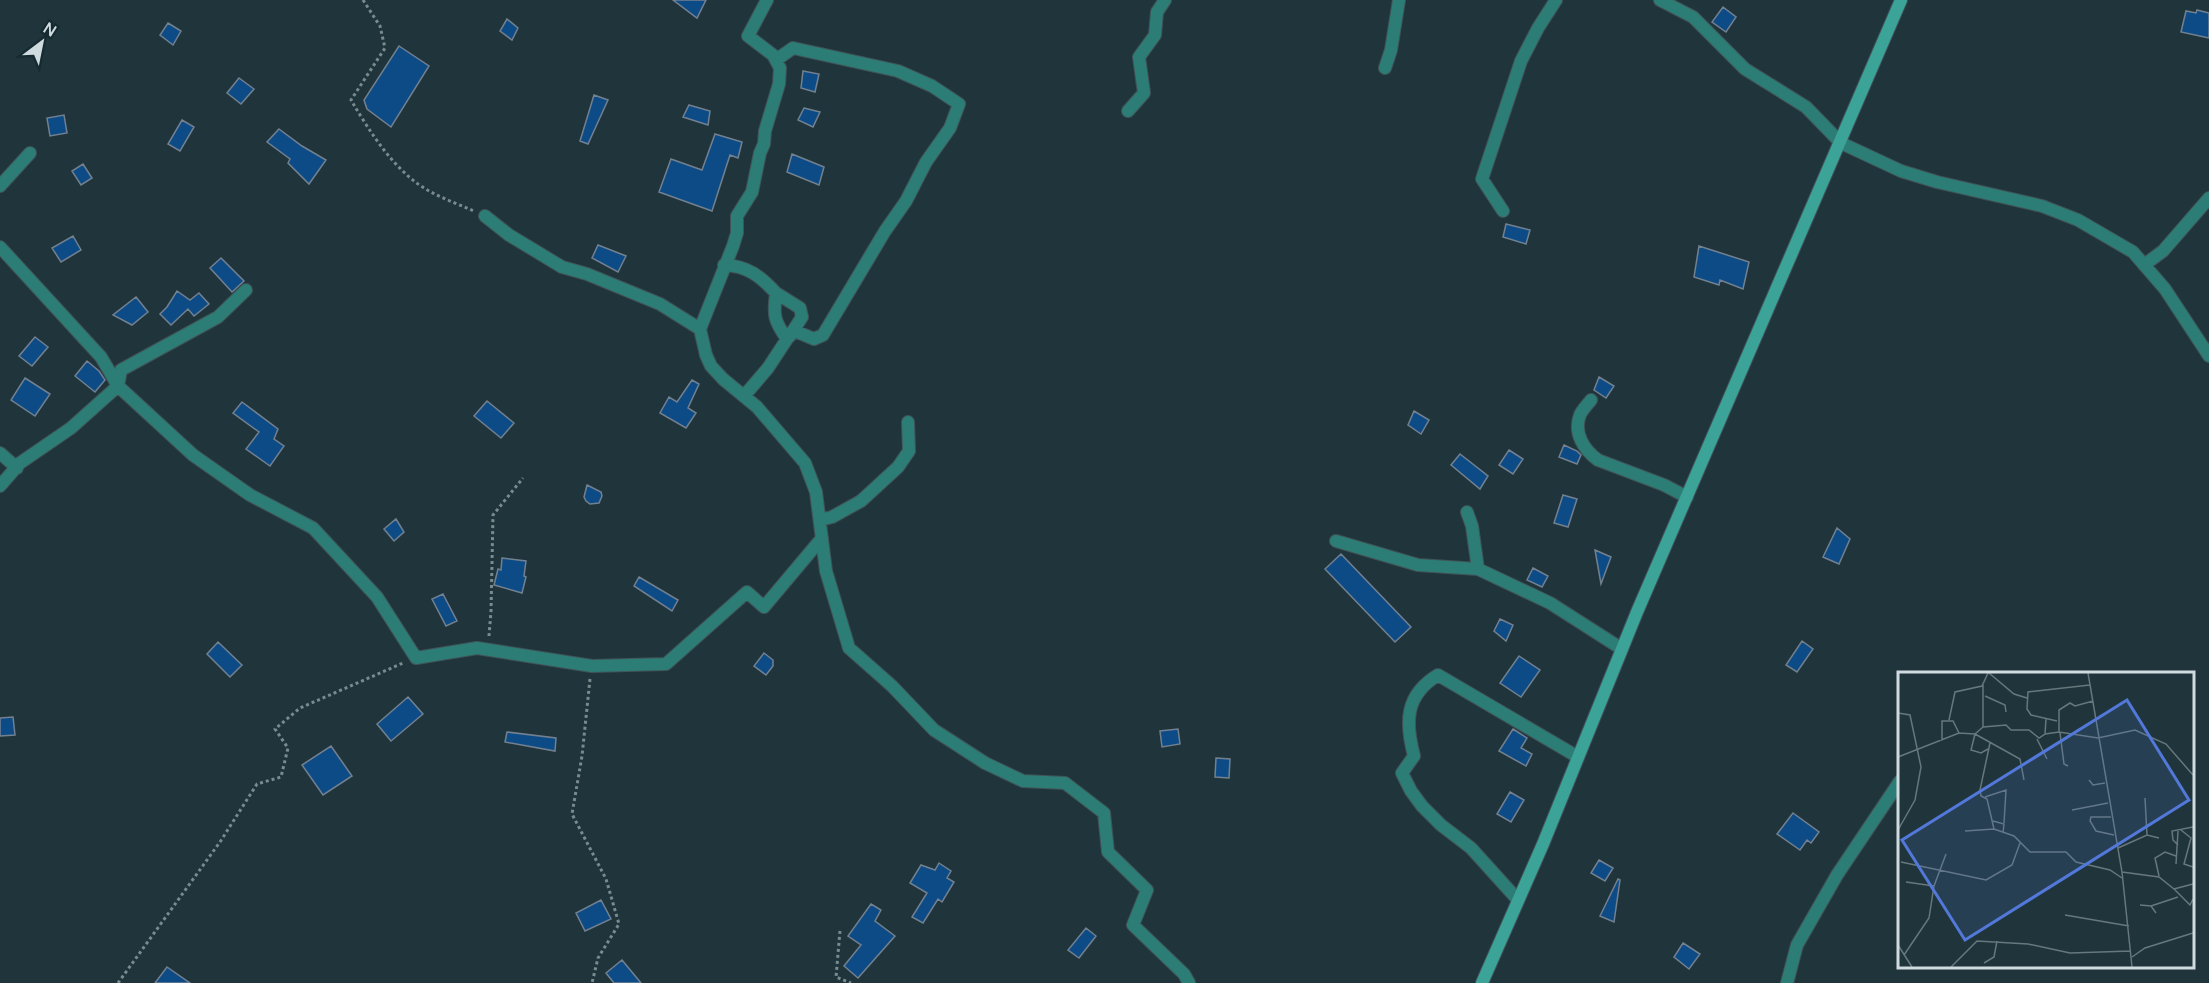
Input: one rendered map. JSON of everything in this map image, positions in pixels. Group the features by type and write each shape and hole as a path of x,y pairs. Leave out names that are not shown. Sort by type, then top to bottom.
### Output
{"main road":[{"path":"1482,983 1622,649 1901,0"}],"street":[{"path":"767,0 748,36 774,56 780,68 779,84 765,131 752,192 737,216 737,233 700,329 711,366 757,407 805,463 816,492 826,571 849,648 892,686 934,730 985,763 1023,781 1065,783 1104,813 1108,852 1147,890 1133,925 1184,974 1189,983"},
{"path":"1128,111 1144,93 1139,57 1155,35 1157,12 1165,0"},
{"path":"1385,68 1391,50 1399,0"},
{"path":"1503,211 1482,179 1521,61 1556,0"},
{"path":"1660,0 1694,17 1745,69 1806,107 1841,143 1901,171 1937,182 2042,206 2078,220 2133,252 2165,289 2209,356"},
{"path":"776,60 793,48 898,70 932,86 958,104 950,128 927,162 906,201 885,231 823,335 814,339 791,335 777,324 774,311 776,293"},
{"path":"0,186 30,153"},
{"path":"2144,265 2163,251 2209,198"},
{"path":"485,216 509,235 562,267 586,274 660,304 700,329"},
{"path":"0,247 101,357 118,386 193,455 250,495 313,528 377,597 416,658 477,648 592,666 666,664 747,592 764,607 822,538"},
{"path":"724,265 747,268 761,277 776,293 800,308 802,317 768,368 744,396"},
{"path":"0,486 16,468 71,428 118,386 121,370 218,317 246,290"},
{"path":"1592,400 1580,414 1578,435 1590,454 1598,460 1687,497"},
{"path":"820,520 832,517 861,501 898,467 909,451 908,422"},
{"path":"0,453 16,468"},
{"path":"1467,512 1472,526 1478,568"},
{"path":"1336,541 1418,566 1478,568 1550,603 1622,649"},
{"path":"1518,900 1471,848 1441,825 1422,806 1411,790 1402,773 1414,756 1408,728 1412,701 1426,682 1438,675 1578,757"},
{"path":"1787,983 1797,945 1837,876 1898,784"}],"path":[{"path":"363,0 380,26 386,48 351,100 367,127 398,166 429,191 485,216"},
{"path":"487,649 491,611 493,515 523,478"},
{"path":"118,983 220,842 256,784 281,777 288,748 275,729 300,708 416,658"},
{"path":"592,666 582,756 572,814 606,879 619,924 598,958 592,983"},
{"path":"840,931 836,977 851,983"}],"building":[{"path":"673,0 706,0 697,18"},
{"path":"1723,7 1736,17 1726,32 1712,22"},
{"path":"2197,10 2209,13 2209,38 2181,32 2186,11 2196,13"},
{"path":"507,19 518,28 512,40 500,31"},
{"path":"168,23 181,31 173,45 160,35"},
{"path":"399,46 429,66 391,127 367,109 364,100"},
{"path":"803,71 819,74 815,92 801,88"},
{"path":"239,78 254,89 241,104 227,93"},
{"path":"594,95 608,100 588,144 580,141"},
{"path":"689,105 710,111 708,125 683,117"},
{"path":"804,108 820,112 813,127 798,120"},
{"path":"64,115 67,133 50,136 47,118"},
{"path":"182,120 194,127 180,151 168,144"},
{"path":"279,129 326,160 309,184 288,163 290,159 267,142"},
{"path":"715,134 742,142 738,158 730,155 712,211 659,192 671,159 702,170"},
{"path":"792,154 824,167 819,185 787,172"},
{"path":"83,164 92,178 81,185 72,171"},
{"path":"1506,224 1530,230 1526,244 1503,237"},
{"path":"73,236 81,250 61,262 52,248"},
{"path":"598,245 626,256 618,272 592,258"},
{"path":"1699,246 1749,262 1743,289 1720,280 1719,285 1694,277"},
{"path":"221,258 244,281 232,292 210,268"},
{"path":"177,291 190,300 199,293 209,304 194,316 188,309 171,325 160,314"},
{"path":"136,297 148,312 132,325 113,315"},
{"path":"35,337 48,347 32,366 19,356"},
{"path":"87,361 99,371 105,380 95,392 75,376"},
{"path":"1599,377 1614,386 1606,398 1594,390"},
{"path":"25,378 50,394 35,416 11,400"},
{"path":"692,380 699,384 688,408 696,413 686,428 660,413 669,397 677,402"},
{"path":"487,401 514,423 501,438 474,416"},
{"path":"242,402 278,429 274,439 284,446 270,466 246,449 259,432 233,413"},
{"path":"1414,411 1429,420 1421,434 1408,425"},
{"path":"1564,445 1581,455 1577,464 1559,457"},
{"path":"1509,450 1523,459 1513,474 1499,465"},
{"path":"1460,454 1488,476 1480,489 1451,465"},
{"path":"587,485 601,492 599,503 590,504 586,501 584,497"},
{"path":"1563,495 1577,499 1568,527 1554,523"},
{"path":"396,519 404,532 394,541 384,529"},
{"path":"1837,528 1850,539 1839,564 1823,557"},
{"path":"1595,550 1611,557 1601,584"},
{"path":"1341,554 1411,627 1395,642 1325,569"},
{"path":"502,558 526,561 524,576 526,577 522,593 494,585 498,569 501,570"},
{"path":"1533,568 1548,576 1542,587 1527,580"},
{"path":"639,577 678,600 672,611 634,586"},
{"path":"443,594 457,621 446,626 432,599"},
{"path":"1500,619 1513,625 1506,641 1494,631"},
{"path":"1802,641 1813,649 1797,672 1786,665"},
{"path":"218,642 242,665 230,677 207,654"},
{"path":"764,653 773,660 773,666 766,675 754,666"},
{"path":"1519,656 1540,670 1521,697 1500,683"},
{"path":"408,697 423,714 391,741 377,724"},
{"path":"13,717 15,735 0,736 0,718"},
{"path":"1178,729 1180,744 1162,747 1160,731"},
{"path":"1513,729 1527,738 1521,748 1532,754 1526,766 1499,751"},
{"path":"507,732 556,738 555,751 505,742"},
{"path":"331,746 352,776 323,795 302,765"},
{"path":"1216,758 1230,759 1229,778 1215,777"},
{"path":"1510,792 1524,800 1511,822 1497,814"},
{"path":"1793,813 1819,832 1811,843 1807,840 1800,850 1777,834"},
{"path":"1599,860 1613,868 1605,881 1591,873"},
{"path":"939,863 951,871 947,878 954,882 942,902 938,899 923,923 912,917 927,893 910,883 921,865 935,870"},
{"path":"1618,879 1620,880 1614,922 1600,916"},
{"path":"601,900 611,919 585,931 576,913"},
{"path":"871,904 881,910 875,921 895,936 858,978 844,966 861,945 848,936"},
{"path":"1086,928 1096,936 1079,958 1068,950"},
{"path":"1683,943 1700,954 1689,969 1674,957"},
{"path":"622,960 641,983 614,983 606,973"},
{"path":"167,967 190,983 155,983"}]}
